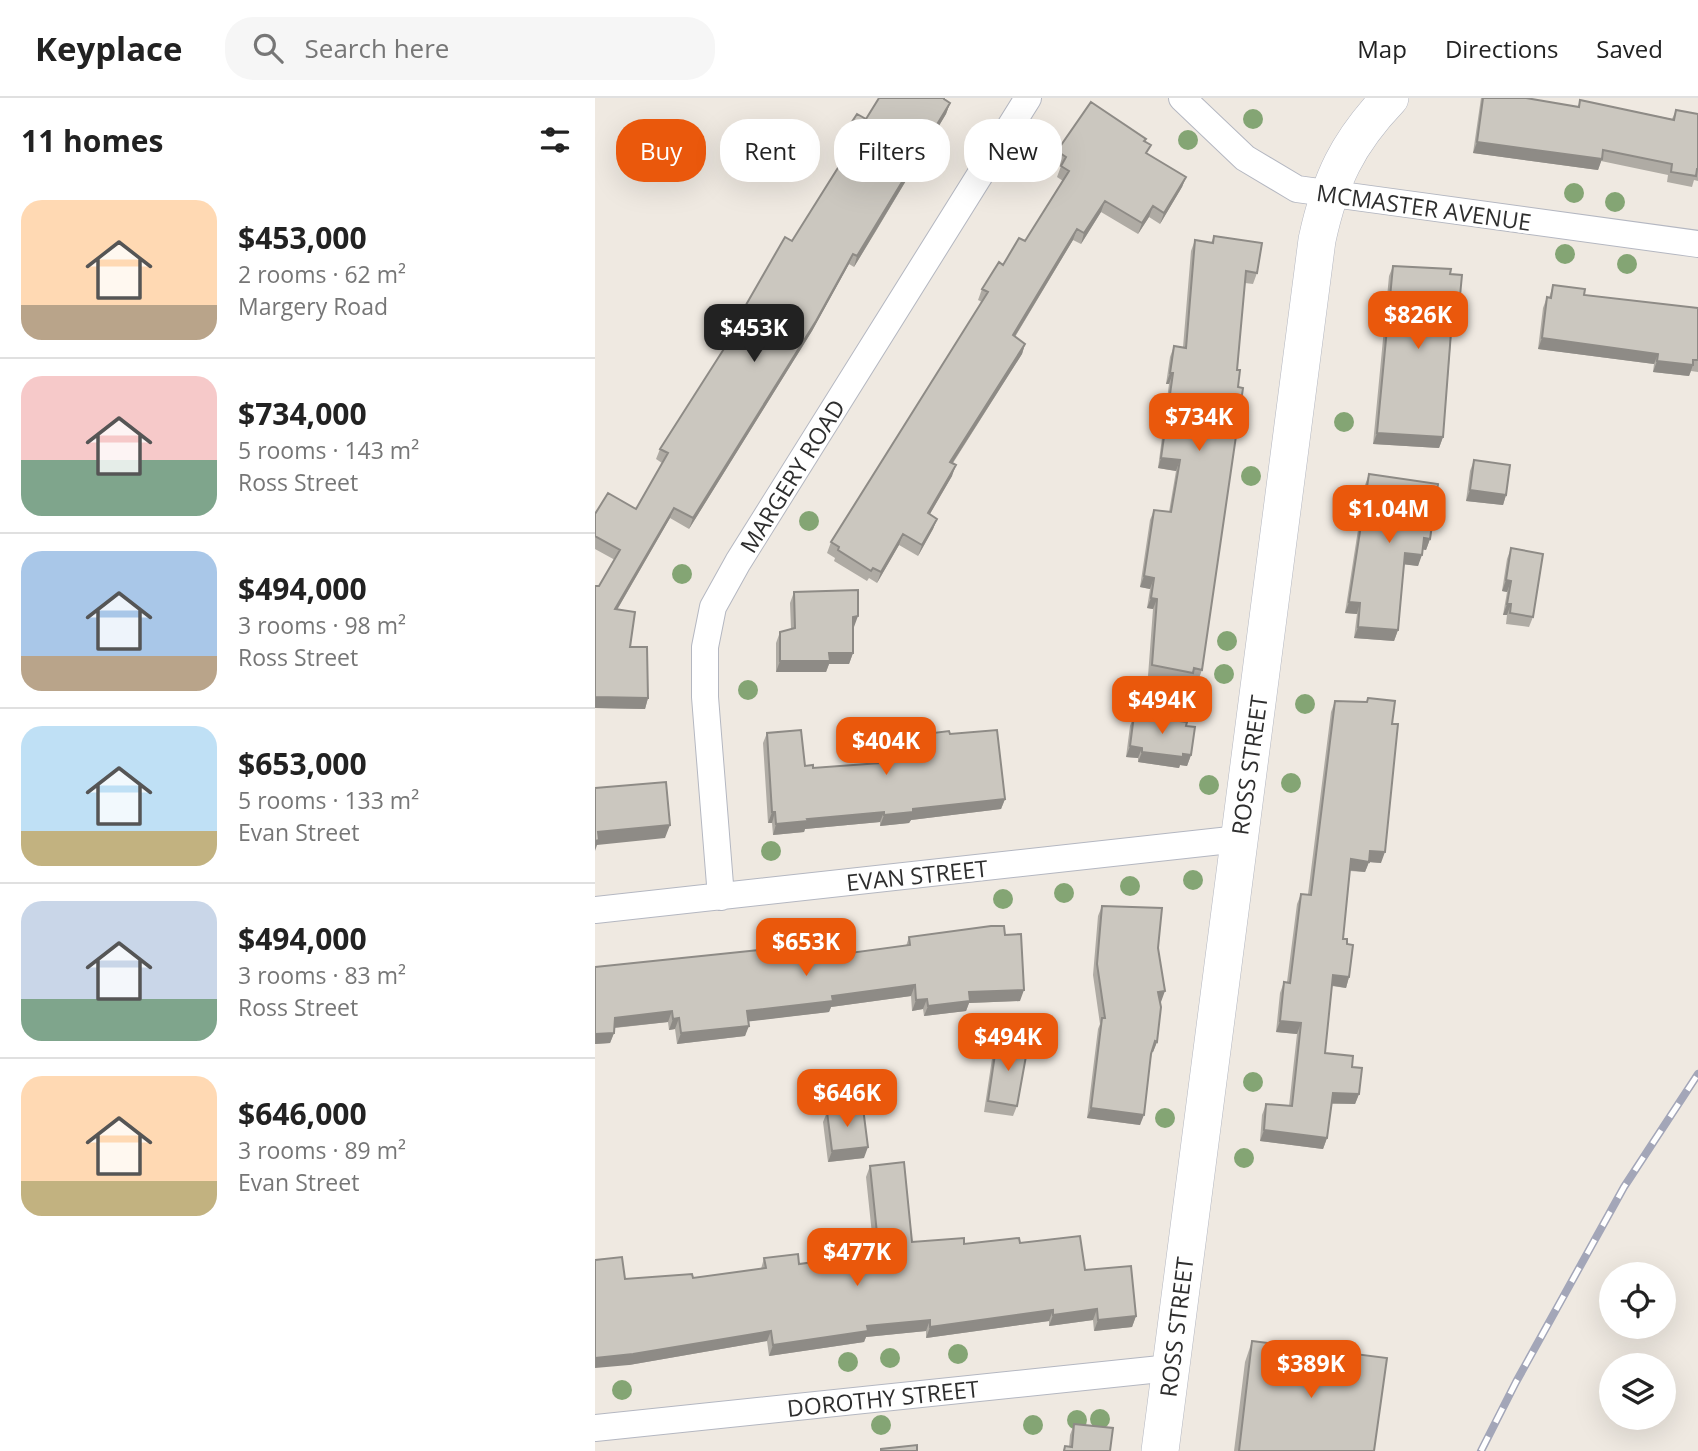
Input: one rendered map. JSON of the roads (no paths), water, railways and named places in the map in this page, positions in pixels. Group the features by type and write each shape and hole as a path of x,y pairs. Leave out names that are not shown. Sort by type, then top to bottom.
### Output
{"street":[{"name":"MARGERY ROAD","path":"721,897 705,697 705,647 713,607 1028,98"},
{"name":"MCMASTER AVENUE","path":"1182,98 1245,158 1269,175 1297,189 1698,244"},
{"name":"ROSS STREET","path":"1160,1451 1317,240 1327,195 1345,153 1390,98"},
{"name":"EVAN STREET","path":"595,910 1239,839"},
{"name":"DOROTHY STREET","path":"595,1428 1170,1368"}],"railway":[{"path":"1481,1451 1624,1187 1698,1074"}]}
